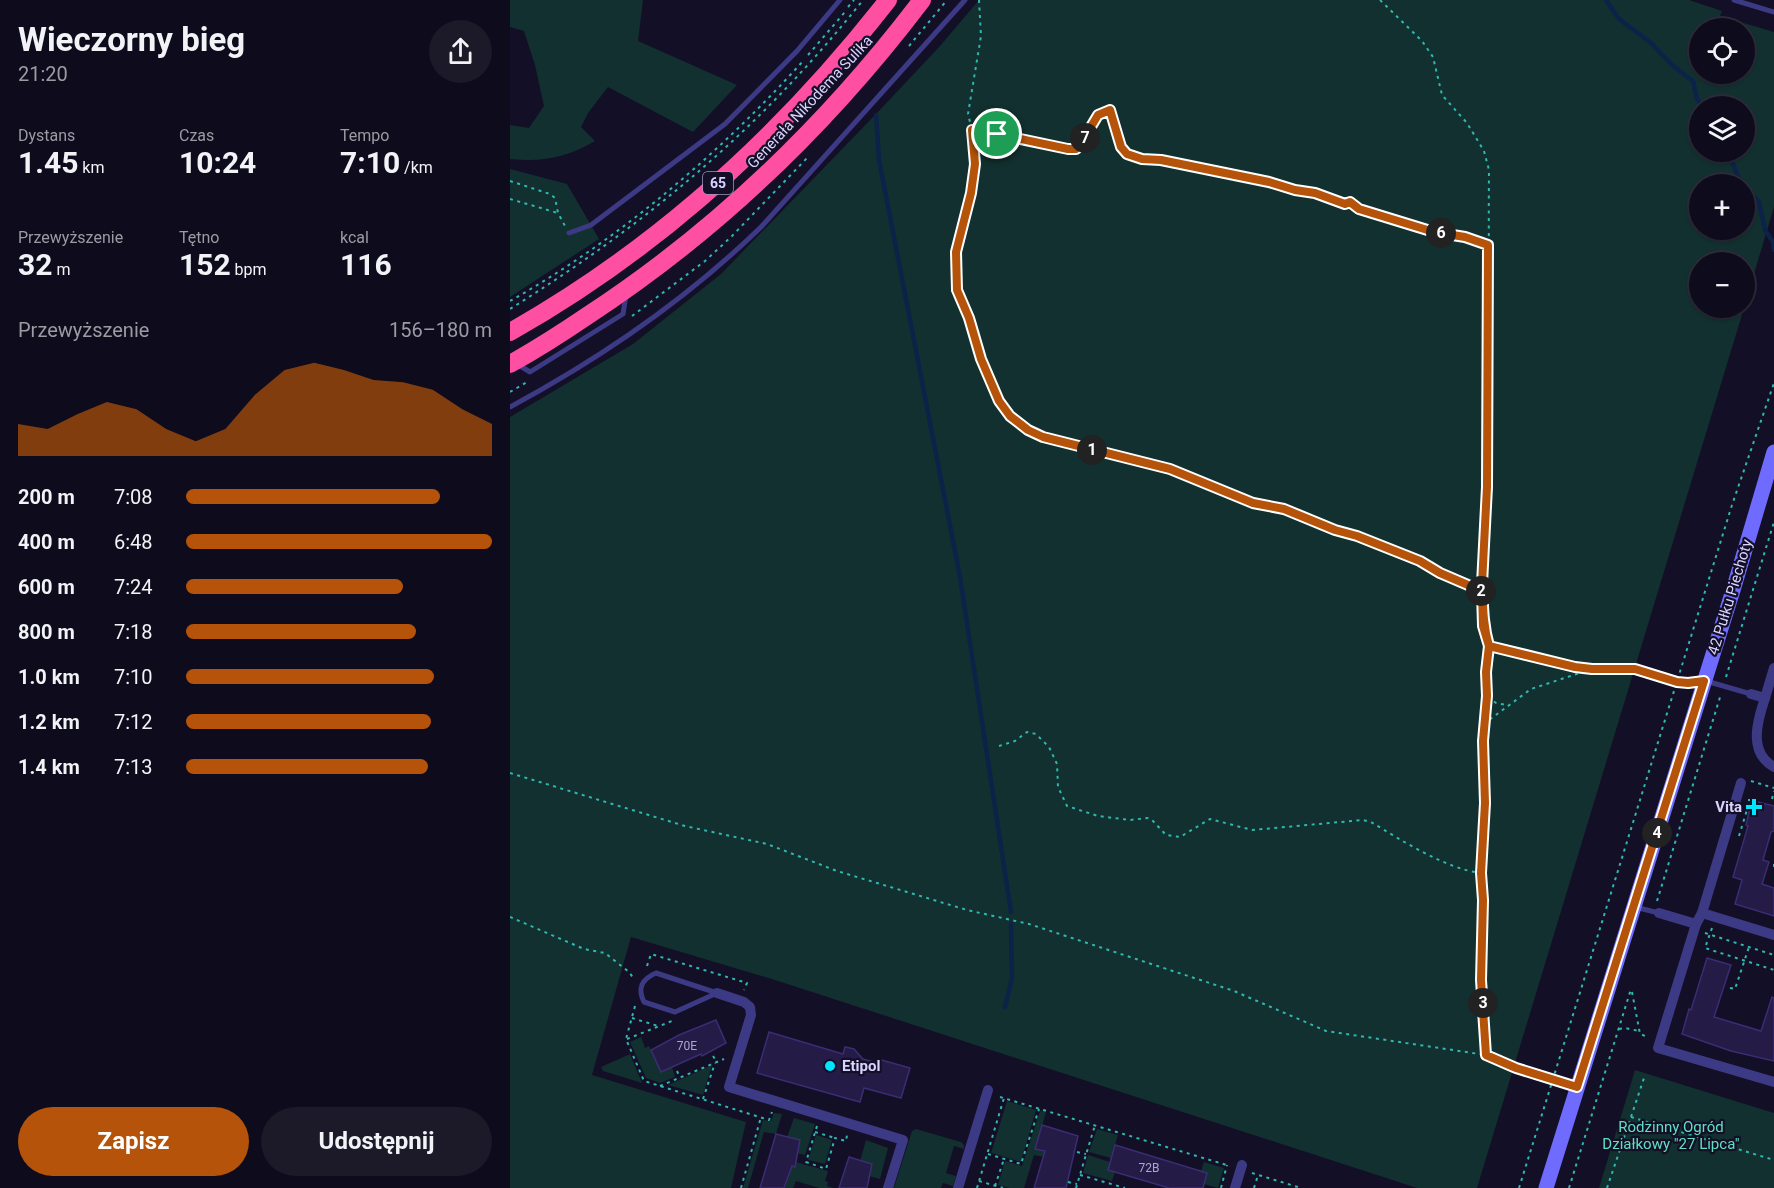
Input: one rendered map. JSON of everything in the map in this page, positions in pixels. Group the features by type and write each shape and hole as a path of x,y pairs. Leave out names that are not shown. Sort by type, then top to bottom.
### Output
{"highway":[{"name":"Generała Nikodema Sulika","path":"510,332 541,314 645,243 723,178 771,135 810,94 888,0"},
{"name":"Generała Nikodema Sulika","path":"512,363 626,291 694,239 760,182 868,69 922,0"},
{"path":"541,314 554,338"}],"street":[{"name":"42 Pułku Piechoty","path":"1546,1188 1704,681 1768,493 1774,452"},
{"path":"1774,668 1756,726 1760,754 1767,763 1774,767"},
{"path":"1750,694 1765,698"},
{"path":"1745,781 1702,913 1695,927 1658,1048 1774,1082"},
{"path":"1657,910 1695,927"},
{"path":"1702,913 1774,935"},
{"path":"717,993 741,1001 750,1007 751,1015 729,1087 903,1140 888,1188"},
{"path":"958,1188 988,1092"},
{"path":"1235,1188 1241,1167"}],"lane":[{"path":"570,233 591,225 725,124 797,51 840,0"},
{"path":"510,407 583,365 632,333 685,295 729,258 761,227 965,0"},
{"path":"1734,0 1774,12"},
{"path":"512,363 530,372 623,315 626,291"},
{"path":"1704,681 1750,694"},
{"path":"1634,906 1657,910"},
{"path":"656,973 717,993 675,1012 644,1002 640,989 643,981 656,973"}],"path":[{"path":"510,309 607,246 671,197 714,160 792,83 862,0"},
{"path":"979,0 981,36 968,114 975,164 971,193 956,252 957,290 990,380 999,401 1010,416 1028,430 1043,437 1170,469 1253,503 1284,509 1335,530 1357,536 1420,561 1440,573 1482,591"},
{"path":"1380,0 1422,41 1433,57 1442,94 1467,123 1484,151 1489,170 1487,487 1482,591 1483,626 1489,646 1483,741 1485,803 1481,873 1483,900 1481,980 1486,1055"},
{"path":"972,130 987,130 1018,139 1076,149 1098,115 1110,110 1121,147 1127,154 1142,159 1161,160 1315,193 1345,204 1350,202 1359,209 1425,229 1465,237 1488,245"},
{"path":"510,181 550,194 555,198 558,213 570,233"},
{"path":"510,199 558,213"},
{"path":"1519,1188 1732,505 1774,383"},
{"path":"1725,681 1774,522"},
{"path":"1489,646 1592,669 1635,669 1677,682 1704,681"},
{"path":"1485,723 1531,689 1592,669"},
{"path":"1657,910 1722,692"},
{"path":"1487,696 1496,703 1507,705"},
{"path":"999,746 1015,741 1027,732 1036,734 1049,747 1057,764 1058,787 1067,806 1098,816 1130,820 1148,818 1166,835 1180,837 1210,819 1252,830 1363,820 1371,822 1417,850 1464,869 1481,873"},
{"path":"510,773 685,826 767,844 837,871 967,910 1029,924 1234,992 1326,1031 1486,1055 1516,1068 1577,1087"},
{"path":"1745,781 1774,790 1772,799"},
{"path":"1768,865 1774,866"},
{"path":"510,917 585,949 605,953 629,972 635,982 639,976"},
{"path":"1715,917 1705,948 1774,970"},
{"path":"1695,927 1710,935 1774,955"},
{"path":"1730,988 1735,989 1749,947"},
{"path":"646,969 651,954 747,983 741,1001"},
{"path":"1569,1188 1631,989 1640,1034 1652,1038"},
{"path":"637,1001 626,1039 644,1081 769,1120 772,1109"},
{"path":"632,1018 658,1026"},
{"path":"626,1039 678,1018"},
{"path":"1619,1029 1639,1031"},
{"path":"703,1100 716,1062 713,1056"},
{"path":"660,1086 730,1056"},
{"path":"677,1071 680,1078"},
{"path":"1607,1188 1645,1075"},
{"path":"988,1092 1227,1165 1241,1167 1301,1188"},
{"path":"976,1188 1004,1098"},
{"path":"987,1154 1021,1164 1040,1109"},
{"path":"741,1188 761,1117"},
{"path":"1631,1117 1774,1160"},
{"path":"1068,1182 1077,1186 1095,1125"},
{"path":"807,1160 815,1132 846,1141 848,1132"},
{"path":"801,1159 826,1169 835,1138"},
{"path":"1077,1152 1086,1154"},
{"path":"995,1186 1004,1159"},
{"path":"1221,1188 1227,1165"},
{"path":"1254,1188 1258,1174"},
{"path":"1080,1175 1125,1188"},
{"path":"1117,1185 1118,1180"},
{"path":"979,1181 1003,1188"}],"green space":[{"path":"510,0 643,0 638,41 737,85 693,132 608,87 588,113 581,127 595,141 554,158 510,159 510,125 529,128 544,106 535,65 524,31 510,27"},
{"path":"979,0 1689,0 1722,11 1720,16 1727,18 1689,18 1689,84 1755,84 1755,26 1774,32 1774,207 1755,271 1755,252 1689,252 1689,318 1741,318 1477,1188 1417,1188 775,980 631,937 592,1075 746,1122 731,1188 510,1188 510,417 633,344 721,274 940,46"},
{"path":"510,169 567,184 599,239 510,297"},
{"path":"641,1037 645,1048 649,1046 661,1072 672,1067 675,1077 660,1083 646,1078 630,1042"},
{"path":"630,1054 642,1083 603,1071 601,1067"},
{"path":"712,1065 703,1095 668,1085"},
{"name":"Rodzinny Ogród Działkowy \"27 Lipca\"","path":"1635,1070 1774,1113 1774,1188 1599,1188"},
{"path":"1007,1101 1036,1110 1021,1162 991,1153"},
{"path":"1040,1111 1046,1112 1036,1148 1045,1151 1044,1157 1034,1155 1024,1188 998,1185 1005,1161 1022,1166"},
{"path":"774,1113 782,1114 776,1134 764,1132 748,1188 743,1188 763,1120 771,1121"},
{"path":"794,1118 815,1124 805,1155 796,1153 787,1137"},
{"path":"916,1129 961,1142 964,1145 964,1149 954,1146 946,1173 956,1176 953,1186 943,1183 941,1188 894,1188 912,1131"},
{"path":"1097,1129 1118,1135 1111,1158 1089,1152"},
{"path":"816,1135 832,1140 825,1164 808,1160"},
{"path":"866,1140 888,1148 880,1179 869,1176 872,1164 860,1161"},
{"path":"1088,1155 1110,1162 1115,1172 1112,1181 1083,1173"},
{"path":"796,1162 828,1171 825,1181 828,1182 827,1186 834,1188 819,1188 796,1181 793,1188 785,1188 792,1166 795,1166"},
{"path":"1204,1162 1224,1168 1218,1188 1204,1184 1201,1171"}],"building":[{"path":"1758,802 1774,806 1774,831 1771,832 1763,860 1769,862 1762,884 1774,888 1774,916 1735,904 1742,880 1733,877 1748,826 1746,825 1749,812 1753,804"},
{"path":"1707,958 1731,965 1714,1017 1761,1031 1772,997 1774,998 1774,1061 1731,1051 1682,1034"},
{"path":"716,1020 726,1043 702,1056 701,1054 661,1072 651,1050 679,1035"},
{"name":"Etipol","path":"769,1032 843,1054 845,1047 854,1049 863,1059 877,1063 878,1059 910,1068 901,1098 864,1088 860,1102 757,1073"},
{"path":"1042,1125 1078,1136 1066,1188 1034,1188 1045,1151 1035,1149"},
{"path":"776,1134 800,1140 795,1167 792,1166 784,1188 760,1188"},
{"path":"1115,1145 1207,1173 1203,1188 1169,1188 1108,1170"},
{"path":"849,1157 872,1164 867,1188 839,1188"}],"waterway":[{"path":"1606,0 1619,19 1651,43 1673,66 1693,81 1696,96"},
{"path":"876,115 879,160 960,577 1011,912"},
{"path":"1732,162 1737,174"},
{"path":"1755,198 1759,202 1765,230 1773,242 1774,250"},
{"path":"1005,1007 1012,978 1011,924"}],"place":[{"name":"Vita","path":"1754,807"},
{"name":"Etipol","path":"830,1066"}],"route":[{"path":"997,134 987,130 972,130 975,164 971,193 956,252 957,290 969,318 981,359 999,401 1010,416 1028,430 1043,437 1170,469 1253,503 1284,509 1393,550 1482,591 1483,626 1489,646 1483,741 1485,803 1481,873 1483,900 1481,980 1486,1055 1516,1068 1577,1087 1704,681 1677,682 1635,669 1575,667 1489,646 1483,626 1482,591 1487,487 1488,245 1465,237 1434,232 1359,209 1350,202 1345,204 1315,193 1161,160 1142,159 1127,154 1121,147 1110,110 1098,115 1076,149 997,134"}]}
